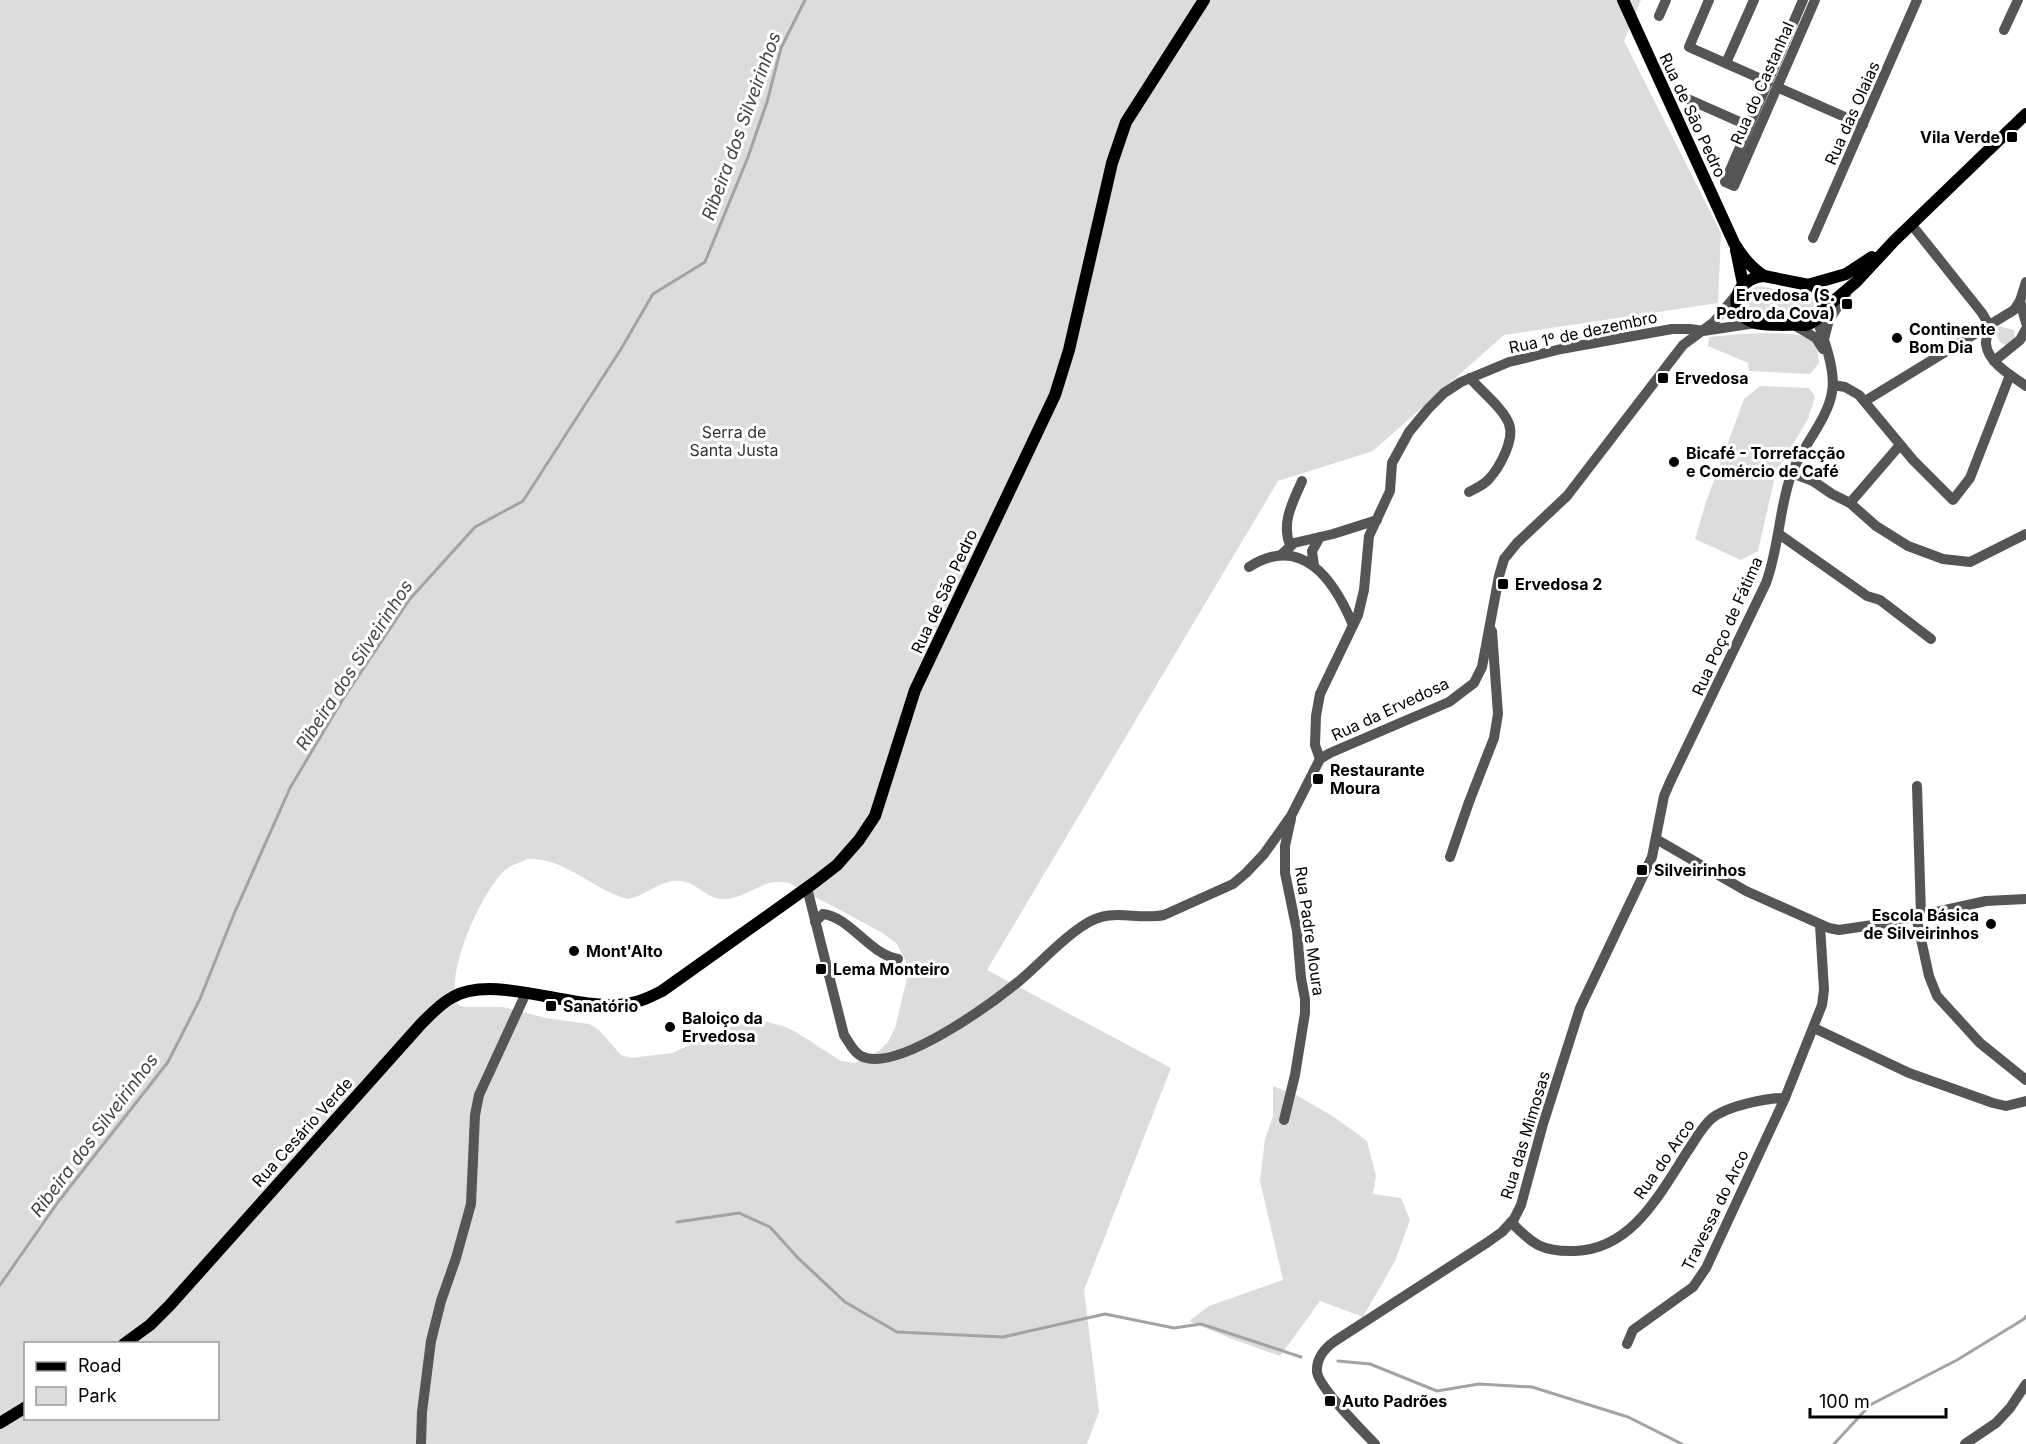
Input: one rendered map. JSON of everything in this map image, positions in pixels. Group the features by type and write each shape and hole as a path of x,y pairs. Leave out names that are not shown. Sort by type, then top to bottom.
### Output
{"main road":[{"name":"Rua de São Pedro","path":"526,993 606,1005 644,1000 662,991 802,892 837,865 859,840 875,816 915,690 1055,395 1069,350 1112,163 1126,122 1203,0"},
{"name":"Rua de São Pedro","path":"1623,0 1734,243 1747,262 1764,276"},
{"path":"1756,323 1806,325 1820,315 2026,114"},
{"path":"1740,289 1755,277 1764,276 1811,284 1846,274 1894,241"},
{"name":"Rua de São Pedro","path":"1734,243 1740,289 1737,303 1741,313 1756,323"},
{"path":"1811,284 1824,298 1820,315"},
{"name":"Rua Cesário Verde","path":"127,1342 150,1325 170,1305 438,1008 454,996 472,990 494,988 526,993"},
{"path":"0,1423 24,1408"}],"street":[{"path":"1659,16 1666,0"},
{"path":"1709,0 1689,47 1863,125"},
{"path":"1726,63 1754,0"},
{"name":"Rua do Castanhal","path":"1773,85 1749,126 1725,182 1734,186 1773,85 1811,0"},
{"name":"Rua das Olaias","path":"1814,238 1917,0"},
{"path":"2004,30 2018,0"},
{"path":"1681,96 1749,126"},
{"path":"1911,224 1989,325 1986,342 1988,352 1994,362 2026,386"},
{"path":"1824,339 1829,320 1856,282"},
{"path":"1865,401 2014,310 2020,301 2026,282"},
{"name":"Rua da Ervedosa","path":"802,892 815,921 844,1035 853,1049 862,1056 875,1059 892,1057 914,1049 974,1014 1018,982 1083,925 1100,916 1117,914 1152,917 1164,915 1233,884 1264,854 1291,816 1320,759 1449,702 1474,683 1482,667 1504,559 1517,543 1567,496 1683,345 1703,331 1728,307 1740,289"},
{"path":"2020,301 2026,323"},
{"name":"Rua Poço de Fátima","path":"1656,839 1664,796 1773,565 1792,473 1829,403 1833,385 1820,315"},
{"name":"Rua da Ervedosa","path":"1703,331 1756,323"},
{"path":"1791,324 1816,338 1827,354"},
{"name":"Rua 1º de dezembro","path":"1320,759 1316,745 1316,716 1320,694 1358,615 1364,590 1369,536 1390,491 1392,463 1409,432 1444,393 1470,378 1509,362 1561,349 1672,329 1703,331"},
{"path":"1994,362 2020,340 2026,329"},
{"path":"1833,385 1845,387 1859,395 1900,445 1953,500 1970,478 2010,375"},
{"path":"1469,492 1488,481 1495,471 1509,441 1510,429 1504,416 1470,378"},
{"path":"1851,503 1900,445"},
{"path":"1792,473 1813,481 1851,503 1876,526 1908,546 1943,559 1970,562 2026,534"},
{"path":"1290,545 1286,523 1302,481"},
{"path":"1249,567 1259,561 1282,554 1290,545 1377,520"},
{"path":"1779,534 1867,596 1880,600 1931,639"},
{"path":"1314,566 1312,551 1320,537"},
{"path":"1282,554 1301,559 1314,566 1331,582 1353,625"},
{"path":"1450,857 1494,738 1497,703 1491,622"},
{"path":"1917,786 1918,916 1929,976 1937,996 1980,1042 2026,1080"},
{"name":"Rua Padre Moura","path":"1284,1120 1295,1075 1305,1013 1297,931 1285,873 1285,846 1291,816"},
{"path":"1656,839 1746,891 1820,925 1839,930 1986,901 2026,899"},
{"name":"Rua das Mimosas","path":"1375,1444 1319,1378 1317,1364 1320,1356 1335,1341 1488,1242 1511,1222 1521,1205 1543,1124 1580,1008 1652,857 1656,839"},
{"path":"815,921 826,914 842,922 886,957 898,960"},
{"path":"1785,1098 1822,1005 1824,990 1820,925"},
{"path":"421,1444 422,1412 431,1341 471,1204 479,1095 526,993"},
{"path":"1814,1028 1909,1073 1993,1103 2006,1106 2026,1101"},
{"name":"Rua do Arco","path":"1511,1222 1536,1246 1554,1251 1582,1250 1612,1243 1634,1226 1656,1199 1711,1119 1724,1111 1770,1098 1785,1098"},
{"name":"Travessa do Arco","path":"1627,1344 1633,1330 1693,1287 1706,1268 1785,1098"},
{"path":"1965,1444 1996,1423 2010,1408 2026,1384"}],"green space":[{"name":"Serra de Santa Justa","path":"0,0 1641,0 1624,41 1721,233 1718,303 1504,335 1373,451 1278,481 987,970 1171,1068 1084,1290 1099,1412 1087,1444 0,1444","holes":["528,859 541,860 567,868 603,889 628,899 673,881 686,882 720,899 735,897 772,883 789,883 881,932 896,943 906,961 907,978 895,1028 888,1042 880,1050 854,1063 841,1061 783,1026 760,1020 737,1024 672,1053 631,1058 621,1055 599,1030 589,1024 546,1018 503,1007 458,1005 455,992 460,956 475,916 485,898 503,872"]},
{"path":"1757,286 1808,294 1813,299 1814,307 1804,314 1755,312 1751,309 1747,298 1750,291"},
{"path":"1999,326 2014,330 2015,338 2007,346 2000,342 1995,332"},
{"path":"1742,334 1804,336 1814,343 1819,363 1810,374 1749,371 1748,363 1708,346 1709,337"},
{"path":"1760,386 1809,388 1815,397 1808,419 1776,472 1758,551 1741,560 1695,539 1706,502 1744,399"},
{"path":"1273,1086 1298,1096 1334,1117 1367,1141 1376,1176 1373,1194 1401,1198 1410,1220 1395,1261 1363,1317 1320,1301 1280,1356 1189,1321 1209,1306 1283,1280 1260,1181 1265,1139 1273,1116"}],"waterway":[{"name":"Ribeira dos Silveirinhos","path":"0,1285 58,1202 168,1062 200,999 234,914 290,788 343,699 409,600 475,527 523,501 621,349 653,294 705,262 748,157 767,102 781,48 805,0"},
{"path":"677,1222 739,1213 770,1227 798,1258 845,1302 897,1332 1003,1337 1105,1314 1174,1328 1201,1324 1301,1357"},
{"path":"1834,1444 1870,1405 1957,1360 2026,1316"},
{"path":"1338,1361 1370,1364 1437,1391 1479,1384 1532,1387 1628,1417 1682,1444"}],"place":[{"name":"Vila Verde","path":"2012,137"},
{"name":"Ervedosa (S. Pedro da Cova)","path":"1847,304"},
{"name":"Continente Bom Dia","path":"1897,338"},
{"name":"Ervedosa","path":"1663,378"},
{"name":"Bicafé - Torrefacção e Comércio de Café","path":"1674,462"},
{"name":"Ervedosa 2","path":"1503,584"},
{"name":"Restaurante Moura","path":"1318,779"},
{"name":"Silveirinhos","path":"1642,870"},
{"name":"Escola Básica de Silveirinhos","path":"1991,924"},
{"name":"Mont'Alto","path":"574,951"},
{"name":"Lema Monteiro","path":"821,969"},
{"name":"Sanatório","path":"551,1006"},
{"name":"Baloiço da Ervedosa","path":"670,1027"},
{"name":"Auto Padrões","path":"1330,1401"}]}
